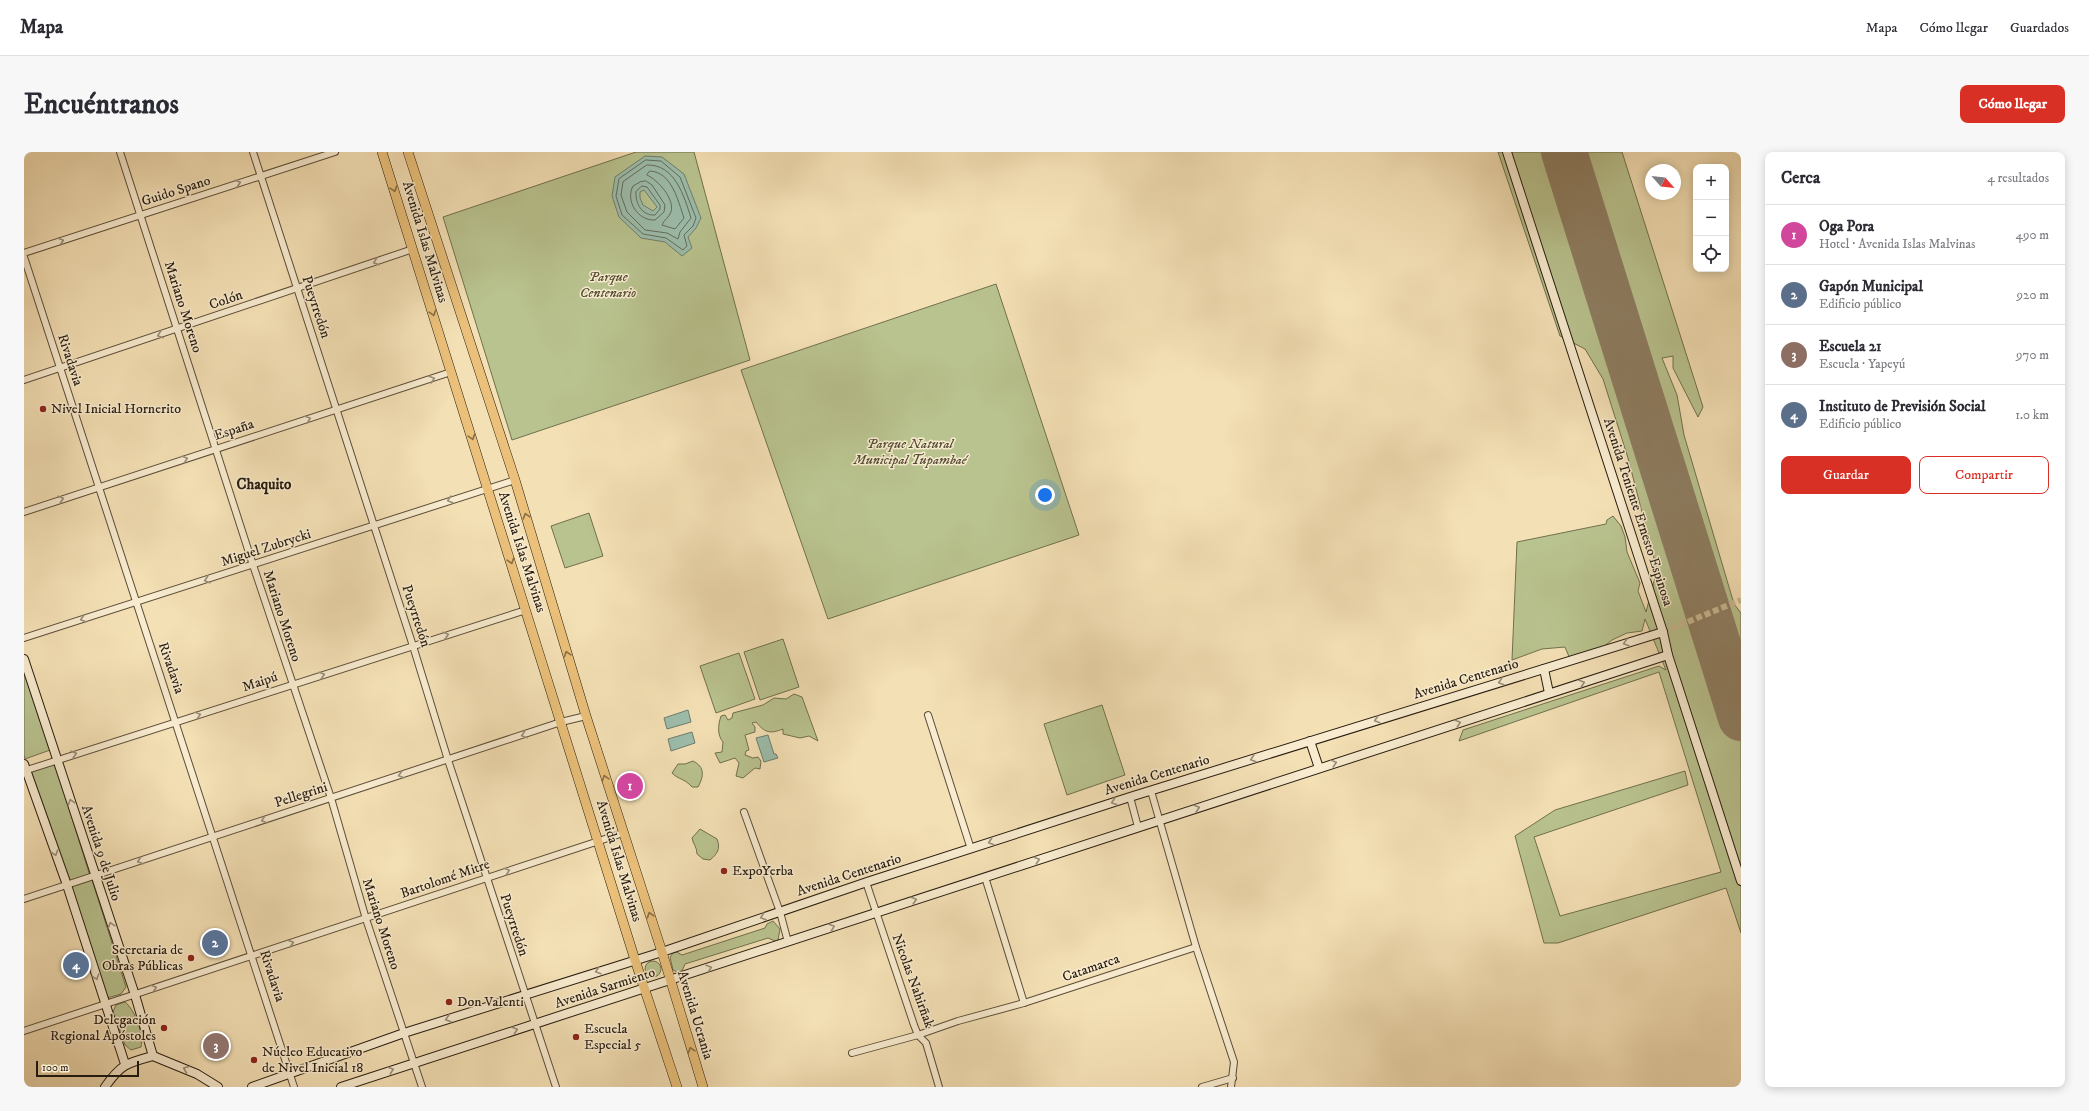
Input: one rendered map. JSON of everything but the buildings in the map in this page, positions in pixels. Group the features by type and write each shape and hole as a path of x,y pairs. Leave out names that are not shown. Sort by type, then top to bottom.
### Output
{"main road":[{"name":"Avenida Islas Malvinas","path":"382,152 599,840 635,960"},
{"name":"Avenida Islas Malvinas","path":"408,152 515,480 586,716 662,952"},
{"name":"Avenida Teniente Ernesto Espinosa","path":"1507,152 1663,632 1668,655 1741,881"},
{"name":"Avenida Centenario","path":"662,952 866,882 1151,790 1663,632"},
{"path":"877,912 1668,655"},
{"name":"Avenida 9 de Julio","path":"24,659 135,995 153,1056"},
{"path":"1544,669 1549,693"},
{"path":"1310,741 1319,768"},
{"path":"25,768 66,885 125,1064"},
{"name":"Avenida Sarmiento","path":"341,1087 877,912"},
{"name":"Avenida Sarmiento","path":"252,1087 404,1033 524,994 662,952"},
{"name":"Avenida Ucrania","path":"662,952 702,1087"},
{"path":"635,960 677,1087"},
{"path":"105,1087 114,1074 125,1064 153,1056 197,1074 218,1087"}],"street":[{"name":"Mariano Moreno","path":"120,152 253,565 331,798 366,919 422,1087"},
{"name":"Pueyrredón","path":"253,152 413,646 448,760 524,994 536,1024 556,1087"},
{"name":"Guido Spano","path":"24,253 335,152"},
{"name":"Colón","path":"24,380 413,249"},
{"name":"Rivadavia","path":"24,257 98,487 214,837 294,1087"},
{"name":"España","path":"24,512 451,372"},
{"name":"Miguel Zubrycki","path":"24,638 515,480"},
{"name":"Maipú","path":"25,768 176,722 526,610"},
{"path":"928,715 971,848"},
{"name":"Pellegrini","path":"24,899 561,722 586,716"},
{"path":"1151,790 1196,947 1234,1062 1231,1087"},
{"path":"1130,797 1138,827"},
{"path":"744,812 780,912 788,942"},
{"name":"Bartolomé Mitre","path":"24,1031 623,833"},
{"path":"985,877 1024,1003"},
{"name":"Nicolas Nahirñak","path":"866,882 918,1035 926,1043 939,1087"},
{"name":"Catamarca","path":"852,1053 1024,1003 1196,947"},
{"path":"1202,1087 1233,1078"}],"green space":[{"name":"Parque Centenario","path":"636,152 694,152 750,360 512,440 443,217"},
{"path":"1498,152 1622,152 1703,407 1698,417 1673,368 1673,356 1662,358 1677,395 1684,435 1734,604 1741,613 1741,933 1726,888 1558,943 1544,943 1515,836 1555,810 1685,771 1688,785 1534,837 1560,916 1721,872 1659,672 1459,741 1463,730 1659,666 1666,670 1645,619 1642,631 1627,633 1612,640 1597,652 1570,659 1565,647 1542,649 1512,660 1517,542 1606,524 1607,520 1613,516 1621,526 1625,537 1627,552 1640,583 1638,591 1646,612 1657,570 1628,458 1603,379 1585,349 1560,336"},
{"name":"Parque Natural Municipal Tupambaé","path":"996,284 1079,535 828,619 741,370"},
{"path":"589,513 603,556 565,568 551,526"},
{"path":"783,639 799,687 760,700 744,652"},
{"path":"739,653 755,699 716,713 700,666"},
{"path":"24,654 53,749 25,759 24,755"},
{"path":"794,694 802,697 818,741 809,736 800,738 783,734 783,729 775,732 768,732 756,722 752,723 755,727 755,732 745,735 749,750 746,751 745,755 753,758 758,757 761,761 760,769 755,768 743,778 736,776 739,763 735,758 720,763 715,753 722,752 723,742 719,730 721,716 725,715 728,720 732,718 733,713 763,705 774,698 786,699"},
{"path":"1102,705 1125,775 1067,795 1044,724"},
{"path":"693,761 700,766 702,772 698,787 692,787 672,773 678,764 685,764"},
{"path":"55,763 90,876 66,883 28,772"},
{"path":"700,829 717,839 719,846 718,851 710,860 703,859 697,854 692,838"},
{"path":"92,880 126,987 121,994 107,998 67,888"},
{"path":"773,921 780,929 778,940 775,941 768,938 685,964 682,971 677,972 673,970 670,957 673,953 677,952 682,955 765,928 767,924"},
{"path":"653,961 660,966 661,969 656,976 653,977 646,972 645,969 650,962"},
{"path":"125,1002 129,1006 138,1023 142,1042 141,1047 131,1050 125,1045 113,1012 116,1005"}],"water":[{"path":"645,156 662,157 684,174 701,218 696,228 688,237 692,248 682,256 665,242 641,238 619,217 612,196 615,177","holes":["644,190 657,207 653,211 643,205 640,198 640,192"]},
{"path":"688,710 691,722 667,729 664,718"},
{"path":"692,732 695,743 671,751 668,739"},
{"path":"768,735 774,754 776,754 778,758 764,762 756,738"}],"runway":[{"path":"1564,152 1741,718"}],"tunnel":[{"path":"1663,632 1741,600"}],"place":[{"name":"Nivel Inicial Hornerito","path":"43,409"},
{"name":"Oga Pora","path":"630,786"},
{"name":"ExpoYerba","path":"724,871"},
{"name":"Gapón Municipal","path":"215,943"},
{"name":"Secretaria de Obras Públicas","path":"191,958"},
{"name":"Instituto de Previsión Social","path":"76,965"},
{"name":"Don Valenti","path":"449,1002"},
{"name":"Delegación Regional Apóstoles","path":"164,1028"},
{"name":"Escuela Especial 5","path":"576,1037"},
{"name":"Escuela 21","path":"216,1046"},
{"name":"Núcleo Educativo de Nivel Inicial 18","path":"254,1060"}],"district":[{"name":"Chaquito","path":"264,484"}]}
